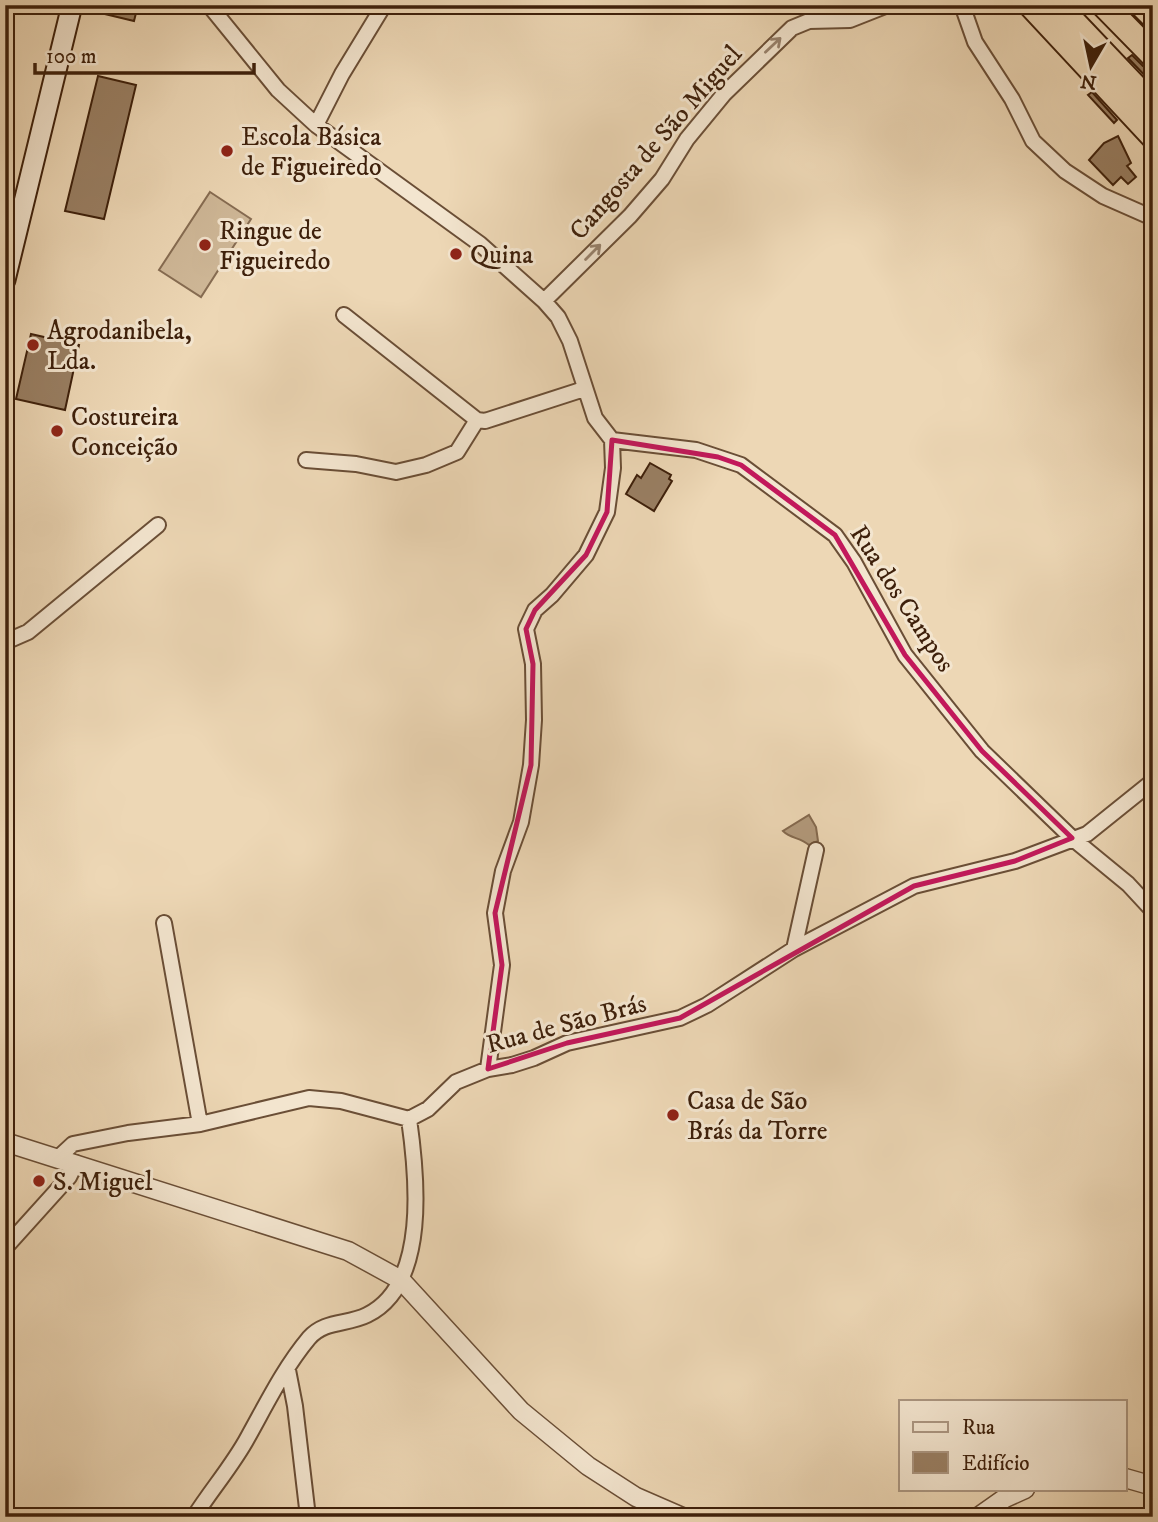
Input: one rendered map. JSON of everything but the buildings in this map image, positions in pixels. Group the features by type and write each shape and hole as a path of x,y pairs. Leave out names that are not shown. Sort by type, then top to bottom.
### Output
{"highway":[{"path":"1031,5 1153,136"},
{"path":"1057,5 1153,106"},
{"path":"1079,5 1153,82"},
{"path":"1104,5 1153,55"},
{"path":"1121,5 1153,39"},
{"path":"1142,5 1153,16"}],"main road":[{"path":"5,280 72,5"}],"street":[{"path":"209,5 278,90 316,125 480,244 544,301 558,317 570,341 595,418 612,440 613,468 607,512 586,555 552,595 535,610 526,629 533,664 534,720 531,765 521,822 503,871 495,912 502,965 488,1069"},
{"path":"316,125 342,74 384,5"},
{"name":"Cangosta de São Miguel","path":"544,301 630,216 662,179 687,139 724,94 792,27 808,21 850,20 888,5"},
{"path":"962,5 975,42 1012,99 1033,141 1065,172 1103,196 1153,218"},
{"path":"344,315 477,420 485,421 584,389"},
{"path":"306,460 396,471 426,466 457,452 477,420"},
{"name":"Rua dos Campos","path":"612,440 695,450 741,465 835,535 854,562 905,655 982,751 1072,838 1128,884 1153,911"},
{"path":"5,639 28,632 158,525"},
{"name":"Rua de São Brás","path":"409,1119 428,1109 456,1082 488,1069 534,1058 567,1043 680,1018 707,1005 794,949 914,886 1015,861 1087,834 1153,781"},
{"path":"794,949 816,850"},
{"path":"164,923 200,1124"},
{"path":"5,1248 69,1177 67,1160 73,1144 128,1133 200,1124 309,1098 341,1101 409,1119 414,1162 415,1218 401,1280 387,1302 366,1316 318,1329 300,1348 288,1370 268,1396 247,1439 194,1517"},
{"path":"5,1142 348,1251 401,1280 530,1419 588,1466 636,1497 682,1517"},
{"path":"288,1370 308,1517"},
{"path":"1126,1478 1153,1486"},
{"path":"979,1516 1022,1490"}],"highlighted area":[{"path":"612,440 718,457 741,465 835,535 905,655 982,751 1072,838 1015,861 914,886 680,1018 567,1043 488,1069 502,965 495,913 531,765 533,664 526,629 535,610 586,555 607,512"}],"shaded area":[{"name":"Ringue de Figueiredo","path":"210,192 251,219 201,297 159,270"},
{"path":"809,815 816,827 818,841 809,845 783,831"}],"place":[{"name":"Escola Básica de Figueiredo","path":"227,151"},
{"name":"Ringue de Figueiredo","path":"205,245"},
{"name":"Quina","path":"456,254"},
{"name":"Agrodanibela, Lda.","path":"33,345"},
{"name":"Costureira Conceição","path":"57,431"},
{"name":"Casa de São Brás da Torre","path":"673,1115"},
{"name":"S. Miguel","path":"39,1181"}]}
